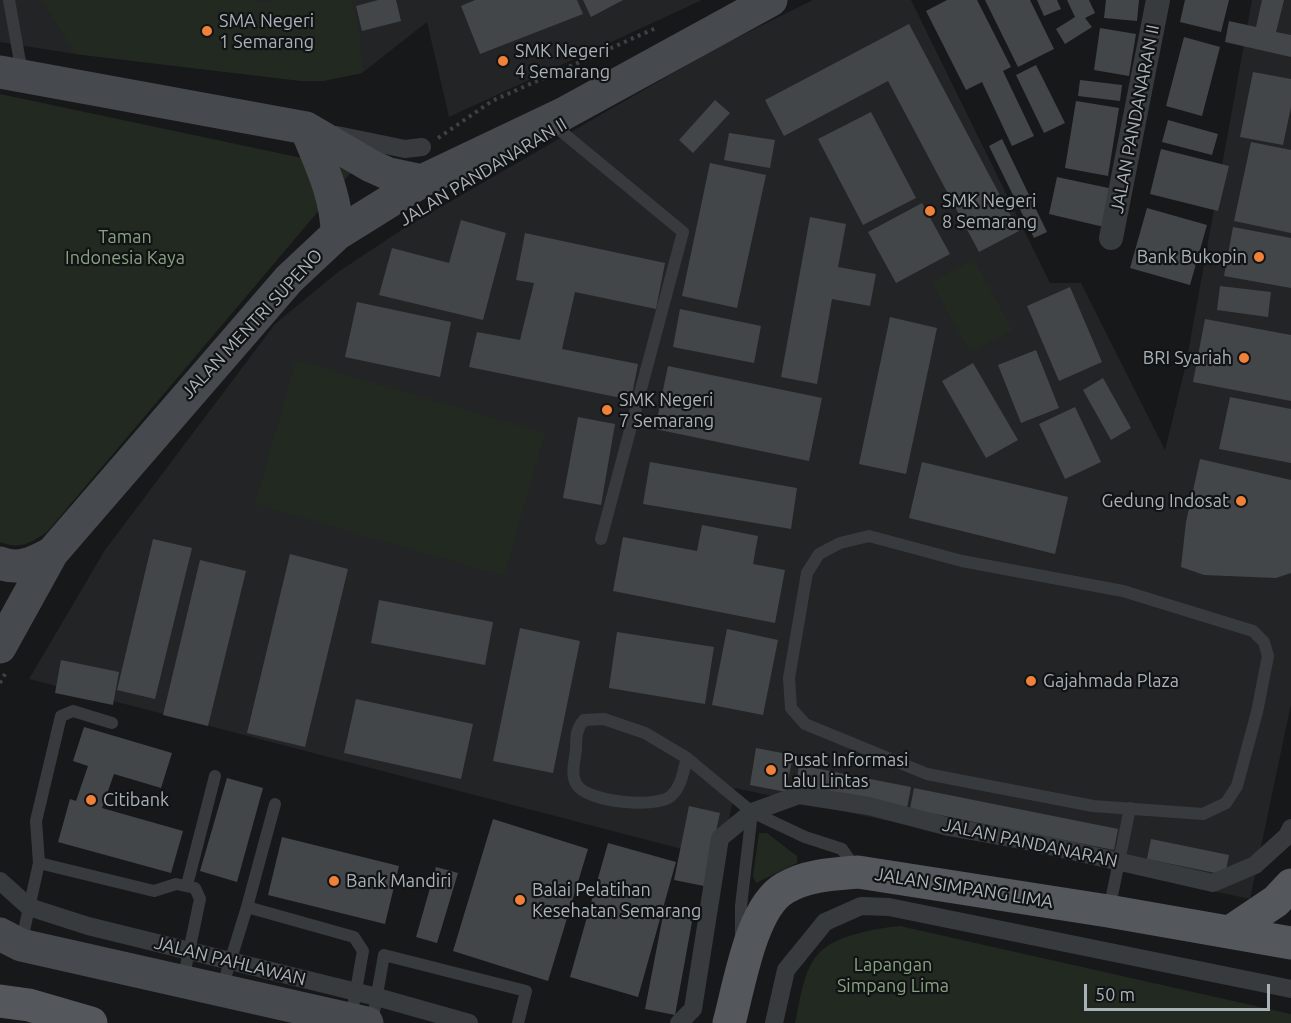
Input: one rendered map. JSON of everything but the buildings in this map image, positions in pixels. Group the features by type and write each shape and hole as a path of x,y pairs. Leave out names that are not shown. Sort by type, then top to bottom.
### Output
{"main road":[{"name":"JALAN PANDANARAN II","path":"422,181 563,114 771,0"},
{"path":"11,71 306,128 371,166 389,174 422,181"},
{"path":"306,128 330,186 337,214 337,234"},
{"name":"JALAN MENTRI SUPENO","path":"3,660 52,553 289,279 337,234 422,181"},
{"path":"0,563 15,567 33,563 52,553"},
{"name":"JALAN SIMPANG LIMA","path":"729,1023 749,950 764,907 784,888 807,879 858,872 1108,911 1291,943"},
{"path":"1230,932 1276,901 1291,885"},
{"name":"JALAN PAHLAWAN","path":"10,939 186,967 364,1011"},
{"path":"0,1001 29,1005 91,1023"}],"street":[{"name":"JALAN PANDANARAN II","path":"1111,238 1158,0"},
{"path":"11,71 405,149 422,147"},
{"name":"JALAN PANDANARAN","path":"752,812 799,795 869,806 949,827 1213,883 1255,865 1287,837 1291,828"},
{"path":"679,1023 693,1009 720,838 752,812"},
{"name":"JALAN PAHLAWAN","path":"0,881 30,907 88,926 186,967"},
{"name":"JALAN SIMPANG LIMA","path":"774,1023 786,970 825,922 861,906 889,906 1291,989"},
{"name":"JALAN PAHLAWAN","path":"364,1011 469,1023"}],"lane":[{"path":"9,0 11,71"},
{"path":"563,114 556,127 683,232 601,539"},
{"path":"869,536 962,561 1123,591 1253,630 1264,642 1268,656 1257,712 1238,786 1226,803 1203,814 1130,808 1093,806 927,774 805,724 791,708 789,678 807,573 819,554 840,543 869,536"},
{"path":"10,939 30,907 39,863 36,821 61,717 73,711 112,723"},
{"path":"687,758 679,787 669,798 653,804 588,795 577,787 573,778 577,727 584,720 593,718 645,733 687,758 752,812 805,837 842,849 858,872"},
{"path":"187,885 215,776"},
{"path":"225,977 275,804"},
{"path":"1108,911 1130,808"},
{"path":"749,950 741,937 741,906 752,812"},
{"path":"39,863 154,891 176,884 187,885 199,891 200,899 186,967"},
{"path":"247,907 354,937 363,951 364,1011"},
{"path":"364,1011 384,955 526,991 518,1023"}],"path":[{"path":"422,147 456,128 492,101 660,26"},
{"path":"0,683 3,660"}],"shaded area":[{"name":"SMA Negeri 1 Semarang","path":"0,0 702,0 449,117 427,22 362,73 323,81 301,81 75,54 0,42"},
{"path":"813,0 911,0 1050,283 1081,283 1165,450 1186,364 1252,0 1291,0 1291,704 1250,899 735,788 722,856 678,848 29,679 105,550 275,324 338,272 406,227 720,46"}],"green space":[{"name":"SMA Negeri 1 Semarang","path":"42,0 252,0 261,3 274,0 352,0 360,32 362,73 323,81 301,81 75,54"},
{"name":"Taman Indonesia Kaya","path":"0,94 354,169 47,532 30,542 19,545 0,542"},
{"path":"974,259 1012,330 970,353 932,282"},
{"path":"296,360 545,433 504,576 255,504"},
{"path":"759,833 767,833 797,856 797,863 756,883 753,876"},
{"name":"Lapangan Simpang Lima","path":"900,926 1291,1014 1291,1023 795,1023 806,976 820,952 836,941 847,937"}],"place":[{"name":"SMA Negeri 1 Semarang","path":"207,31"},
{"name":"SMK Negeri 4 Semarang","path":"503,61"},
{"name":"SMK Negeri 8 Semarang","path":"930,211"},
{"name":"Bank Bukopin","path":"1259,257"},
{"name":"BRI Syariah","path":"1244,358"},
{"name":"SMK Negeri 7 Semarang","path":"607,410"},
{"name":"Gedung Indosat","path":"1241,501"},
{"name":"Gajahmada Plaza","path":"1031,681"},
{"name":"Pusat Informasi Lalu Lintas","path":"771,770"},
{"name":"Citibank","path":"91,800"},
{"name":"Bank Mandiri","path":"334,881"},
{"name":"Balai Pelatihan Kesehatan Semarang","path":"520,900"}]}
